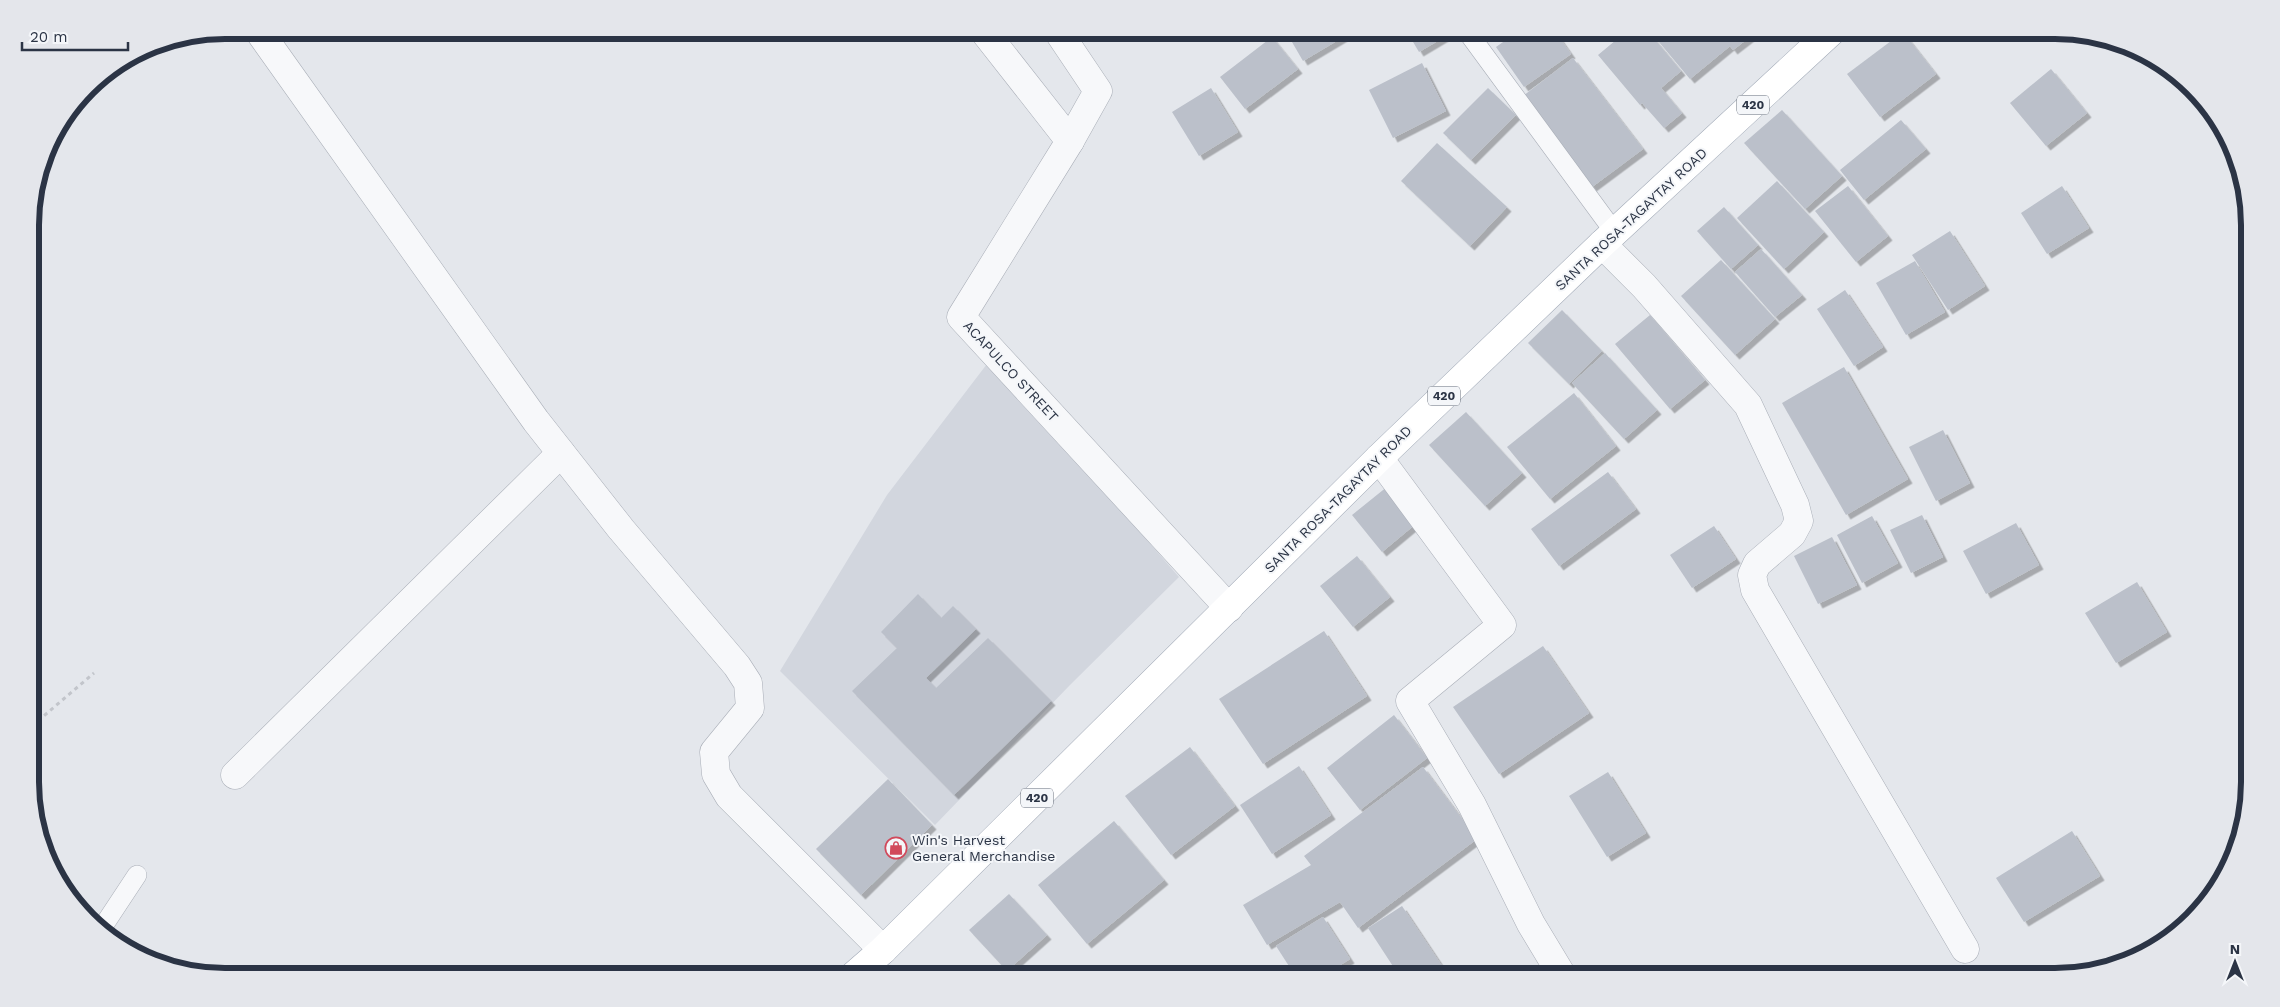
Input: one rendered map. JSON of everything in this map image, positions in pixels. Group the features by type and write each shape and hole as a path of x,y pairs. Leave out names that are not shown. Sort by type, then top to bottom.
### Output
{"main road":[{"name":"SANTA ROSA-TAGAYTAY ROAD","path":"862,968 1379,458 1608,239 1823,39"}],"street":[{"path":"264,39 561,453 621,529 737,666 748,684 750,708 714,752 716,774 729,796 882,950"},
{"path":"990,39 1070,142"},
{"name":"ACAPULCO STREET","path":"1063,39 1098,92 1070,142 961,317 1229,608"},
{"path":"1608,239 1644,286 1748,404 1795,505 1799,521 1792,534 1757,564 1752,575 1755,590 1965,949"},
{"path":"235,775 561,453"},
{"path":"1379,458 1502,625 1410,701 1472,805 1531,924 1558,968"}],"lane":[{"path":"1472,39 1608,239"},
{"path":"104,924 137,875"}],"path":[{"path":"39,720 94,674"}],"shaded area":[{"path":"990,360 1179,577 1070,685 935,825 780,671 887,495"}],"building":[{"path":"1269,39 1274,39 1298,69 1245,109 1220,77"},
{"path":"1290,39 1340,39 1303,61"},
{"path":"1411,39 1441,39 1419,52"},
{"path":"1507,39 1560,39 1571,54 1524,87 1496,47"},
{"path":"1617,39 1654,39 1681,71 1661,88 1682,113 1664,128 1642,103 1640,105 1598,55"},
{"path":"1657,39 1747,39 1733,50 1730,46 1690,79"},
{"path":"1894,39 1908,39 1936,74 1880,117 1847,74"},
{"path":"1573,58 1643,149 1592,187 1523,96"},
{"path":"1422,63 1446,111 1393,138 1369,90"},
{"path":"2051,69 2087,113 2046,146 2010,103"},
{"path":"1211,88 1238,132 1199,156 1172,112"},
{"path":"1488,88 1516,115 1471,160 1443,133"},
{"path":"1782,110 1842,176 1805,209 1744,143"},
{"path":"1901,120 1926,149 1864,200 1840,170"},
{"path":"1437,143 1507,207 1470,246 1401,181"},
{"path":"1777,181 1824,232 1784,269 1737,218"},
{"path":"1848,186 1888,236 1856,262 1815,211"},
{"path":"2062,186 2089,228 2047,254 2021,213"},
{"path":"1724,207 1758,245 1731,269 1697,231"},
{"path":"1950,231 1985,286 1948,310 1912,255"},
{"path":"1761,249 1802,295 1775,317 1735,272"},
{"path":"1721,260 1775,319 1735,355 1681,296"},
{"path":"1915,261 1945,312 1906,335 1876,283"},
{"path":"1845,290 1883,347 1854,366 1817,309"},
{"path":"1562,310 1602,351 1569,384 1528,343"},
{"path":"1650,315 1705,380 1670,409 1615,344"},
{"path":"1605,353 1657,410 1624,439 1572,383"},
{"path":"1844,367 1908,479 1846,515 1782,403"},
{"path":"1574,393 1616,446 1550,499 1507,447"},
{"path":"1466,412 1522,473 1485,506 1429,445"},
{"path":"1943,430 1970,483 1936,501 1909,447"},
{"path":"1608,472 1636,509 1559,566 1531,529"},
{"path":"1388,486 1418,522 1382,552 1352,515"},
{"path":"1922,515 1943,557 1911,573 1890,530"},
{"path":"1872,516 1898,563 1862,583 1837,535"},
{"path":"2016,523 2039,565 1986,594 1963,551"},
{"path":"1714,526 1736,559 1692,588 1670,555"},
{"path":"1832,537 1857,585 1818,604 1794,556"},
{"path":"1357,556 1390,597 1353,627 1320,586"},
{"path":"2137,582 2167,632 2116,663 2085,613"},
{"path":"918,594 941,618 953,606 976,629 926,678 936,688 988,638 1051,701 954,795 852,691 897,648 881,632"},
{"path":"1324,631 1367,696 1263,764 1219,699"},
{"path":"1543,646 1589,713 1499,774 1453,707"},
{"path":"1394,715 1427,758 1360,810 1327,768"},
{"path":"1190,747 1235,806 1171,855 1125,796"},
{"path":"1299,766 1331,815 1272,854 1240,805"},
{"path":"1423,767 1477,839 1358,928 1340,902 1267,945 1243,905 1311,865 1304,856"},
{"path":"1608,772 1646,833 1607,857 1569,796"},
{"path":"888,779 932,825 861,895 816,849"},
{"path":"1114,821 1164,880 1087,944 1038,885"},
{"path":"2072,831 2100,876 2024,922 1996,878"},
{"path":"1009,894 1047,935 1010,968 1004,968 969,930"},
{"path":"1402,906 1443,968 1394,968 1368,928"},
{"path":"1323,917 1350,959 1336,968 1290,968 1276,946"}],"place":[{"name":"Win's Harvest General Merchandise","path":"896,848"}]}
